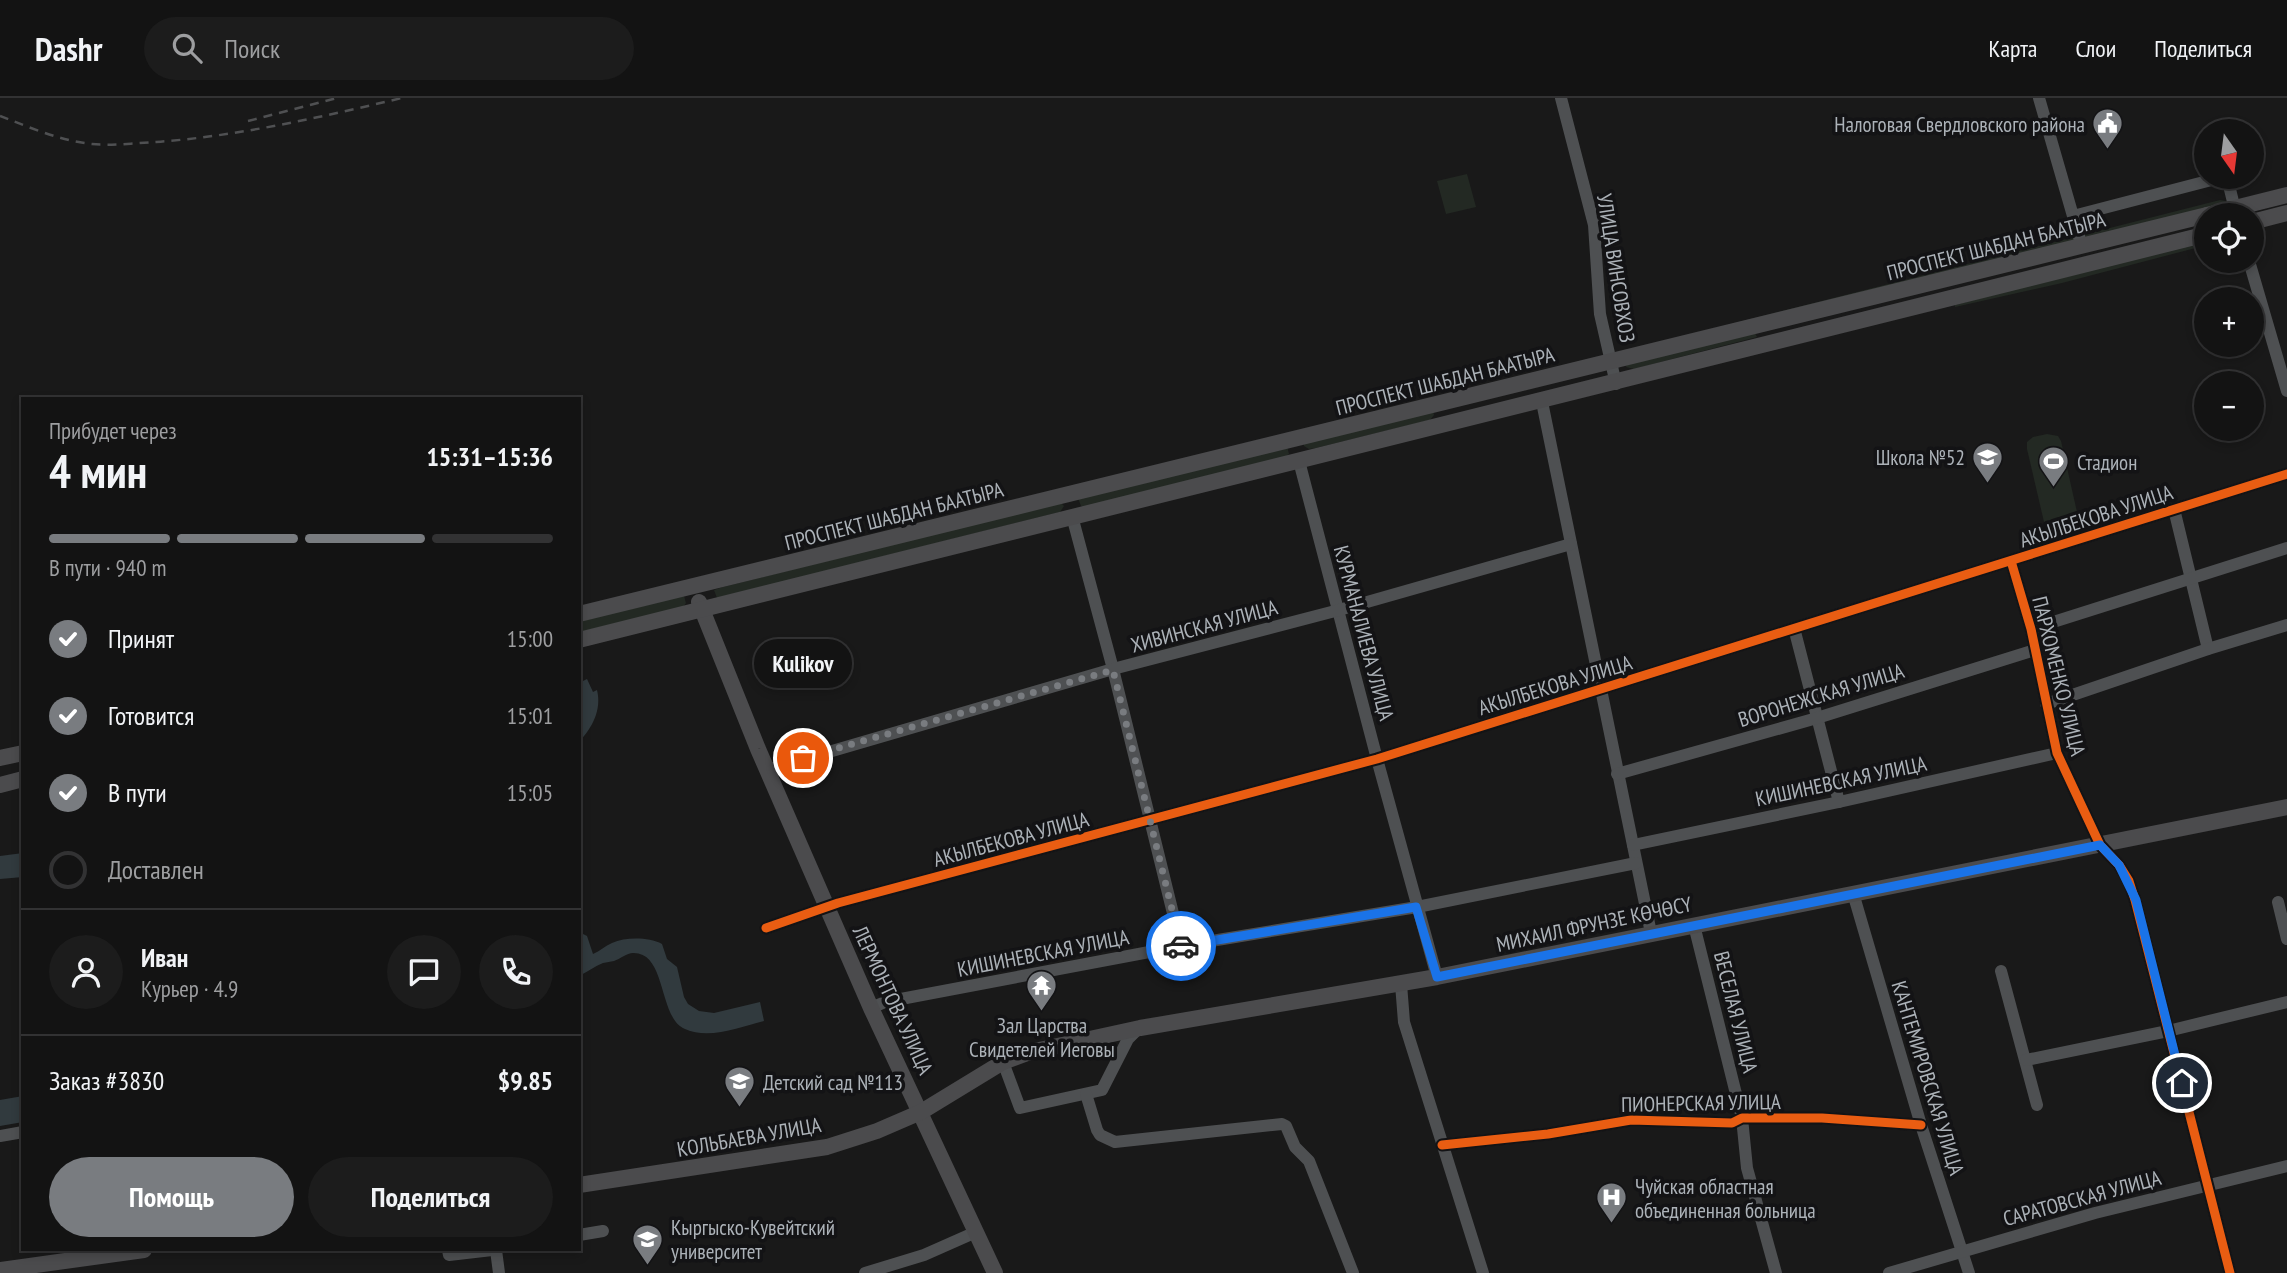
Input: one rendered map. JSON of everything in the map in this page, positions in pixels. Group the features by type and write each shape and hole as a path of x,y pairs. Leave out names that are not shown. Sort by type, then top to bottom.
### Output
{"main road":[{"name":"ПРОСПЕКТ ШАБДАН БААТЫРА","path":"2263,203 2287,195"},
{"path":"2264,219 2287,213"},
{"name":"ПРОСПЕКТ ШАБДАН БААТЫРА","path":"581,614 2194,218"},
{"name":"ПРОСПЕКТ ШАБДАН БААТЫРА","path":"581,639 1072,516 1616,384 2194,237"},
{"path":"1777,321 1782,341"},
{"path":"1472,396 1478,418"},
{"path":"1436,405 1442,426"},
{"path":"1293,440 1299,461"},
{"path":"1067,496 1072,516"},
{"name":"ЛЕРМОНТОВА УЛИЦА","path":"693,586 767,769 872,1008 995,1273"},
{"path":"0,758 21,753"},
{"path":"0,785 21,780"},
{"name":"МИХАИЛ ФРУНЗЕ КӨЧӨСҮ","path":"921,1112 1003,1062 1030,1052 1140,1028 1437,977 2287,807"},
{"name":"КОЛЬБАЕВА УЛИЦА","path":"581,1185 827,1147 877,1131 921,1112"},
{"path":"0,1270 137,1251"}],"street":[{"name":"УЛИЦА ВИНСОВХОЗ","path":"1561,98 1594,225 1600,314 1616,384"},
{"path":"2039,98 2082,247"},
{"path":"2073,216 2194,185"},
{"path":"2253,273 2287,391"},
{"path":"1542,402 1651,933"},
{"name":"КУРМАНАЛИЕВА УЛИЦА","path":"1299,461 1416,907 1437,977"},
{"name":"АКЫЛБЕКОВА УЛИЦА","path":"766,928 828,907 1377,759 2287,474"},
{"path":"2174,509 2208,649"},
{"path":"1072,516 1181,946"},
{"name":"ХИВИНСКАЯ УЛИЦА","path":"767,769 1571,544"},
{"path":"2031,629 2287,548"},
{"name":"ПАРХОМЕНКО УЛИЦА","path":"2011,561 2031,629 2057,753 2100,845 2119,865 2136,900 2230,1273"},
{"path":"2046,704 2287,625"},
{"path":"1794,628 1839,802"},
{"name":"ВОРОНЕЖСКАЯ УЛИЦА","path":"1617,774 1818,718 2035,650"},
{"name":"КИШИНЕВСКАЯ УЛИЦА","path":"1633,845 2057,753"},
{"name":"КИШИНЕВСКАЯ УЛИЦА","path":"872,1008 885,1002 1181,946 1416,907 1636,863"},
{"name":"КАНТЕМИРОВСКАЯ УЛИЦА","path":"1853,892 1921,1125 1969,1273"},
{"path":"2278,902 2287,939"},
{"name":"ВЕСЕЛАЯ УЛИЦА","path":"1694,925 1742,1118 1747,1168 1776,1273"},
{"path":"2001,971 2037,1105"},
{"path":"1401,984 1404,1022 1483,1273"},
{"path":"2026,1060 2168,1031 2287,1002"},
{"path":"1003,1062 1020,1108 1086,1094 1102,1090 1128,1039 1140,1028"},
{"path":"1086,1094 1100,1135 1115,1142 1282,1124 1286,1126 1295,1147 1309,1161 1353,1273"},
{"name":"ПИОНЕРСКАЯ УЛИЦА","path":"1442,1145 1548,1134 1631,1119 1732,1123 1742,1118 1822,1118 1921,1125"},
{"path":"0,1136 21,1132"},
{"name":"САРАТОВСКАЯ УЛИЦА","path":"1889,1273 2095,1213 2287,1166"},
{"path":"581,1235 603,1231"},
{"path":"865,1273 924,1255 976,1232"},
{"path":"449,1251 449,1255 485,1251"},
{"path":"494,1251 499,1273"}],"shaded area":[{"path":"1467,174 1476,207 1446,214 1437,181"},
{"path":"2220,200 2226,201 2225,203 2208,203"},
{"path":"2194,207 2194,211 1727,325"},
{"path":"2194,243 2194,248 2062,283 1955,305"},
{"path":"1755,333 1757,337 1634,369 1626,367 1627,364"},
{"path":"1433,411 1434,415 1430,420 1316,448 1309,449 1304,446 1304,443"},
{"name":"Стадион","path":"2047,434 2058,436 2061,441 2077,512 2073,521 2057,527 2044,522 2027,449 2027,442 2033,437"},
{"path":"1287,446 1289,454 1285,457 1084,508 1078,498"},
{"path":"1060,502 1064,506 1060,512 717,598 714,590 723,587"},
{"path":"684,596 686,603 683,607 581,634 581,620"},
{"path":"587,679 593,692 597,690 598,705 592,725 581,740 581,694 583,681"},
{"path":"21,853 21,877 0,879 0,856"},
{"path":"581,934 587,936 593,954 612,943 624,940 644,939 662,944 667,959 677,967 688,1004 699,1011 714,1013 760,1002 764,1021 714,1033 685,1029 676,1023 652,963 644,956 628,954 600,964 581,975"},
{"path":"21,1096 21,1122 0,1126 0,1100"}],"railway":[{"path":"248,121 337,98"},
{"path":"0,116 68,140 116,145 249,130 402,98"}],"cycle path":[{"path":"766,928 838,903 1377,759 2287,474"},
{"path":"2011,561 2031,629 2057,753 2100,845 2119,865 2129,881 2135,900 2230,1273"},
{"path":"1442,1145 1548,1134 1631,1120 1732,1123 1742,1118 1822,1118 1921,1125"}],"way so far":[{"path":"803,758 1113,670 1181,946"}],"place":[{"name":"Налоговая Свердловского района","path":"2108,151"},
{"name":"Школа №52","path":"1988,484"},
{"name":"Стадион","path":"2054,489"},
{"name":"Kulikov","path":"803,758"},
{"name":"Зал Царства Свидетелей Иеговы","path":"1042,1012"},
{"name":"Детский сад №113","path":"740,1109"},
{"name":"Чуйская областная объединенная больница","path":"1612,1225"},
{"name":"Кыргыско-Кувейтский университет","path":"648,1266"}],"route":[{"path":"1181,946 1416,907 1437,977 1853,892 2100,845 2119,865 2136,900 2182,1083"}]}
